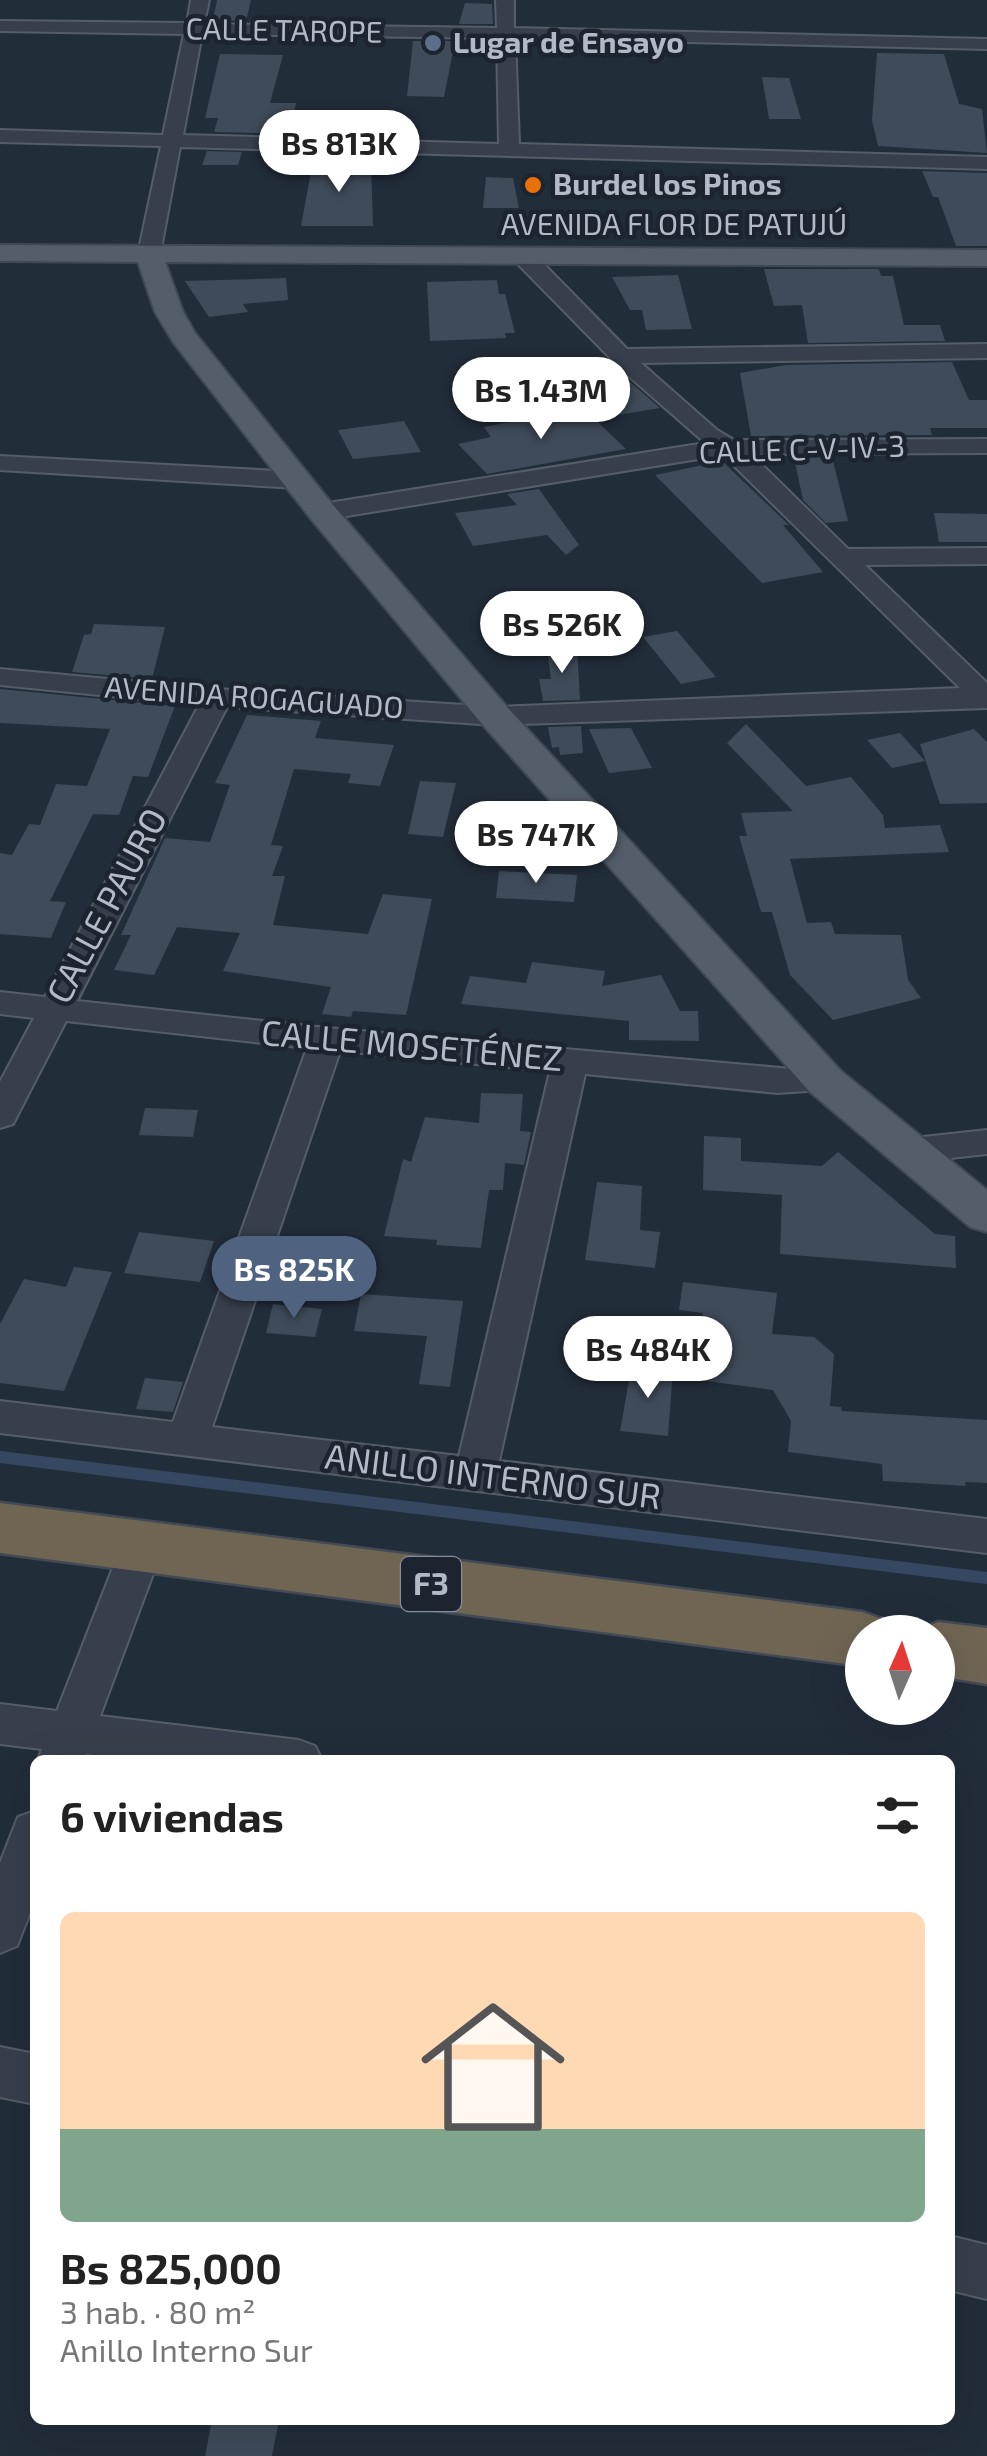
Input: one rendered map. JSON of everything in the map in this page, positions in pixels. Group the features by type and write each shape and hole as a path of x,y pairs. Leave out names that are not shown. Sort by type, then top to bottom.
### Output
{"highway":[{"name":"F3","path":"0,1528 845,1638"},
{"path":"955,1651 987,1656"}],"main road":[{"name":"AVENIDA FLOR DE PATUJÚ","path":"0,254 987,258"},
{"path":"149,254 168,312 184,336 322,512 495,716 825,1081 987,1216"}],"street":[{"path":"149,254 200,0"},
{"path":"505,0 509,150"},
{"name":"CALLE TAROPE","path":"0,26 806,37 987,44"},
{"path":"0,136 987,163"},
{"path":"525,258 708,435 728,447 986,697"},
{"path":"625,356 987,351"},
{"name":"CALLE C-V-IV-3","path":"322,512 728,447 987,446"},
{"path":"0,464 296,480"},
{"path":"840,557 987,556"},
{"name":"AVENIDA ROGAGUADO","path":"0,677 217,698 495,716 986,697"},
{"name":"CALLE PAURO","path":"0,1116 217,698"},
{"name":"CALLE MOSETÉNEZ","path":"0,1003 570,1062 778,1081 825,1081"},
{"path":"186,1442 327,1039"},
{"path":"475,1474 570,1062"},
{"path":"905,1151 987,1142"},
{"name":"ANILLO INTERNO SUR","path":"0,1417 987,1536"},
{"path":"67,1745 142,1546"},
{"path":"0,1724 67,1745 222,1755"},
{"path":"0,1930 30,1846"},
{"path":"0,2072 30,2078"},
{"path":"955,2264 987,2272"}],"building":[{"path":"217,0 251,0 246,21 213,20"},
{"path":"465,3 492,4 493,24 459,24"},
{"path":"413,41 455,41 444,97 407,96"},
{"path":"877,53 944,54 959,104 982,109 987,153 878,146 872,120"},
{"path":"220,54 283,55 270,103 296,103 290,134 214,132 218,118 205,118"},
{"path":"762,77 789,78 801,119 769,119"},
{"path":"207,151 242,152 238,165 202,165"},
{"path":"313,161 371,161 373,226 301,226"},
{"path":"922,171 987,173 987,246 956,246 938,197 933,197"},
{"path":"486,177 513,178 519,208 483,208"},
{"path":"764,269 879,269 881,276 893,276 904,325 940,325 945,341 808,343 802,305 774,306"},
{"path":"678,275 692,329 646,330 642,310 630,310 612,277"},
{"path":"286,278 288,300 243,304 248,312 209,317 185,281"},
{"path":"497,280 499,294 505,294 515,333 505,333 506,338 430,341 427,282"},
{"path":"952,362 969,400 987,400 987,428 930,428 932,435 751,436 740,373 786,365"},
{"path":"619,372 660,408 618,415 581,379"},
{"path":"583,408 626,449 487,474 458,444 491,437 484,427"},
{"path":"404,421 421,452 353,459 338,430"},
{"path":"832,457 848,521 826,523 803,500 794,458"},
{"path":"722,461 789,525 783,525 823,572 762,583 655,475"},
{"path":"539,489 579,545 566,555 547,535 473,546 455,513 517,505 507,494"},
{"path":"934,513 987,514 987,542 939,542"},
{"path":"94,624 165,627 152,679 72,672 84,635 91,634"},
{"path":"677,631 716,677 681,684 643,637"},
{"path":"547,648 577,648 580,700 543,701 539,679 551,679"},
{"path":"0,689 175,706 148,777 133,776 119,815 93,814 50,901 66,902 51,938 0,934 0,853 12,855 29,824 40,825 56,784 87,786 110,729 0,723"},
{"path":"247,715 321,721 315,738 394,745 380,786 348,783 351,774 294,769 271,845 283,846 272,876 285,876 273,925 368,934 383,894 432,899 406,1015 353,1011 351,1017 322,1014 331,987 223,971 240,933 177,927 154,975 114,970 131,935 121,935 165,838 210,842 230,785 215,783"},
{"path":"746,724 806,786 851,777 883,815 885,828 940,825 949,852 790,859 807,923 831,922 835,934 901,935 908,980 921,998 833,1020 790,975 772,912 761,912 739,836 747,836 741,813 793,811 727,743"},
{"path":"581,726 583,753 560,755 559,747 552,748 548,727"},
{"path":"631,728 652,768 609,773 589,729"},
{"path":"974,729 987,742 987,803 940,804 920,744"},
{"path":"900,733 925,761 892,768 867,740"},
{"path":"420,781 456,783 443,837 408,834"},
{"path":"499,871 577,875 574,902 496,898"},
{"path":"532,962 605,971 602,986 661,975 680,1011 698,1011 699,1041 629,1040 629,1021 461,1004 470,976 526,983"},
{"path":"481,1093 523,1094 520,1131 531,1132 524,1165 505,1163 503,1190 489,1190 481,1248 384,1236 403,1159 411,1162 425,1117 479,1123"},
{"path":"145,1108 198,1110 193,1137 139,1135"},
{"path":"704,1136 741,1138 741,1161 822,1166 838,1152 935,1234 955,1236 956,1268 780,1254 782,1195 703,1190"},
{"path":"597,1182 642,1186 640,1230 660,1232 655,1268 585,1260"},
{"path":"139,1232 214,1241 200,1282 124,1273"},
{"path":"74,1267 112,1272 64,1391 0,1383 0,1324 24,1279 66,1287"},
{"path":"683,1282 777,1293 772,1334 814,1337 834,1354 830,1406 841,1407 842,1411 987,1420 987,1483 965,1482 966,1486 883,1481 882,1464 788,1452 791,1421 773,1390 692,1379 703,1313 679,1310"},
{"path":"361,1294 463,1301 450,1387 419,1384 427,1336 354,1331"},
{"path":"273,1304 322,1309 315,1337 266,1333"},
{"path":"632,1364 673,1370 668,1436 620,1431"},
{"path":"145,1378 183,1382 173,1412 136,1409"},
{"path":"211,2425 278,2425 272,2456 205,2456"}],"waterway":[{"path":"0,1457 987,1578"}],"place":[{"name":"Lugar de Ensayo","path":"433,43"},
{"name":"Burdel los Pinos","path":"533,185"}]}
